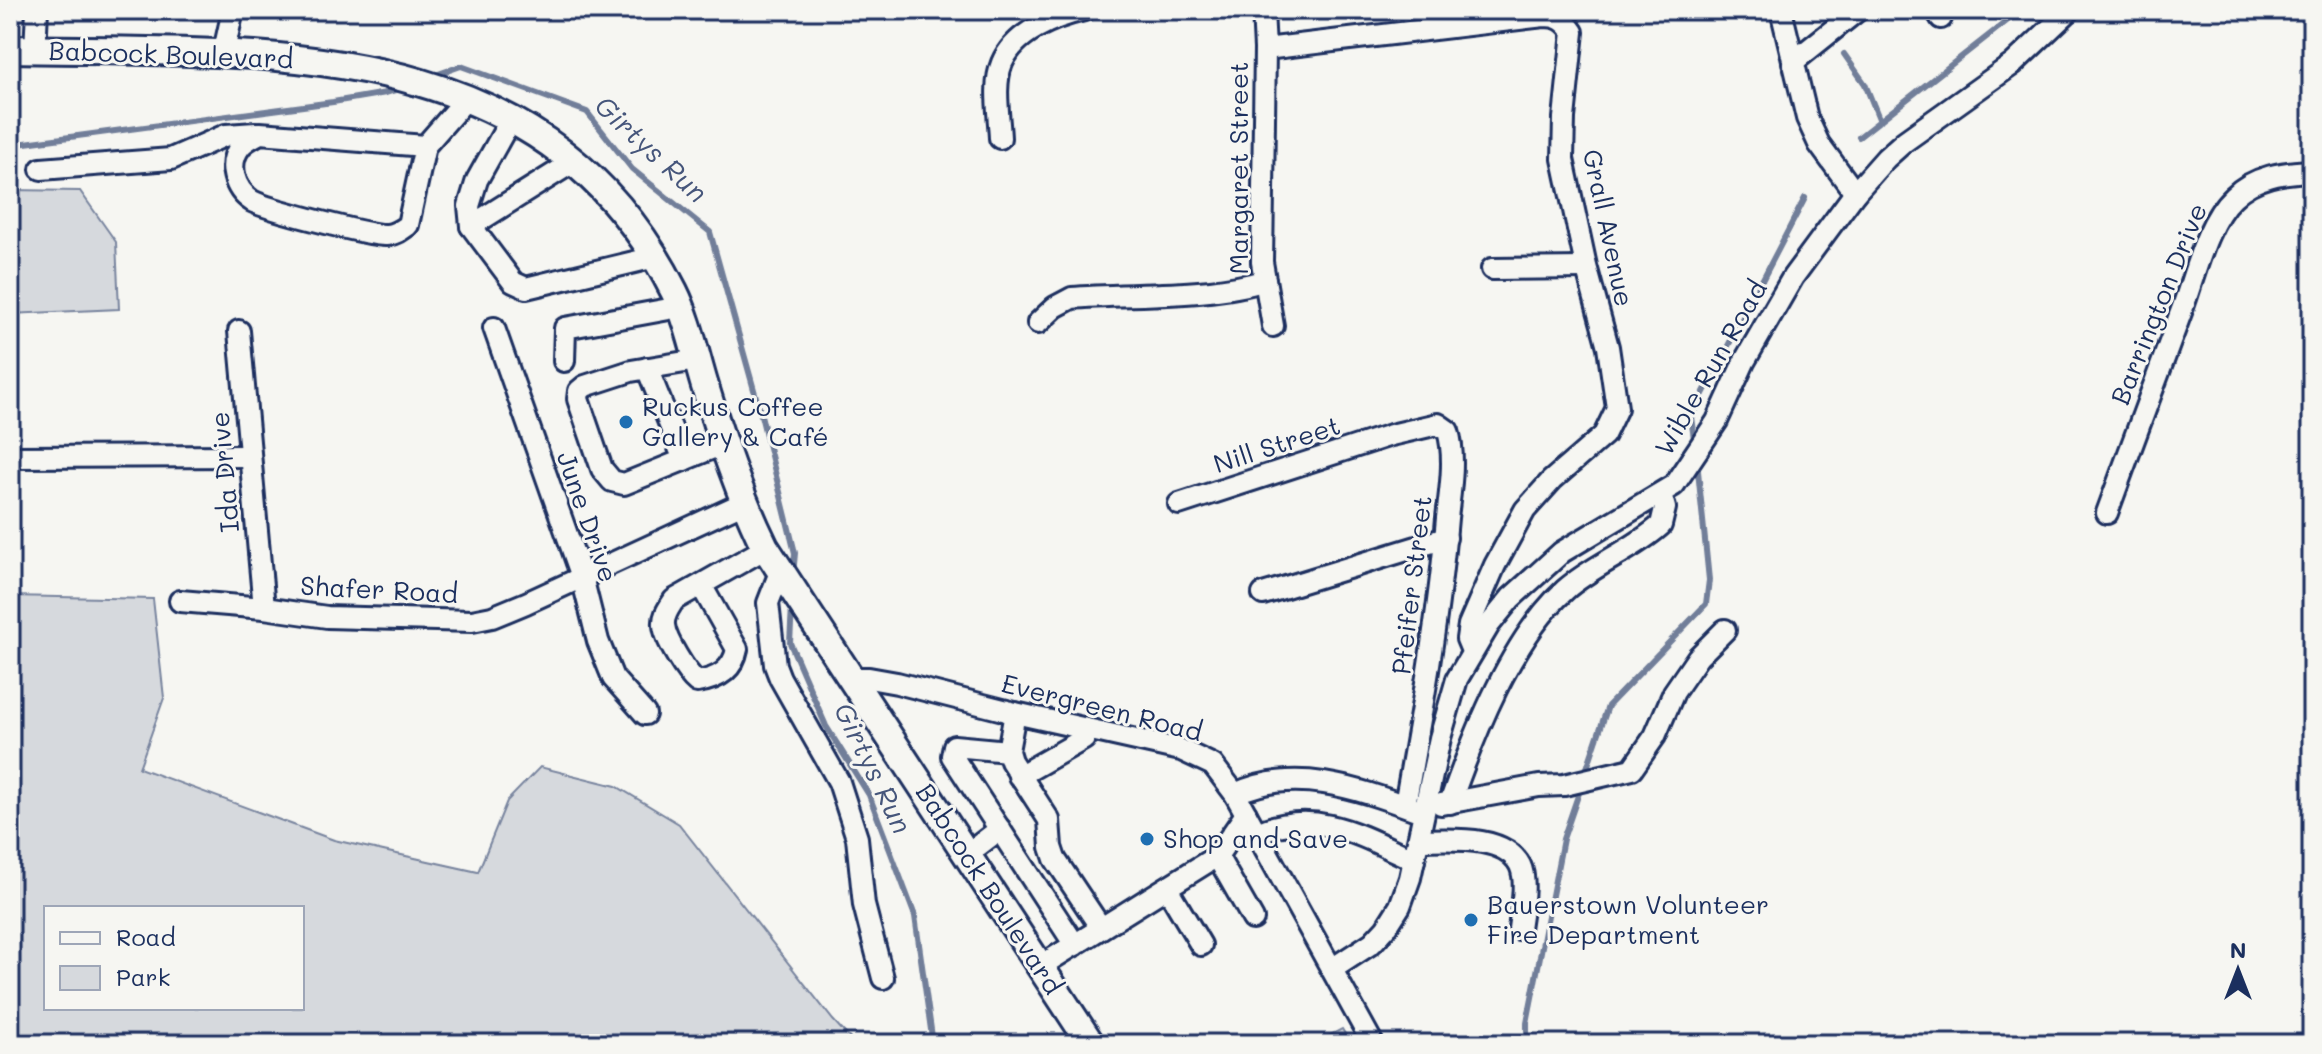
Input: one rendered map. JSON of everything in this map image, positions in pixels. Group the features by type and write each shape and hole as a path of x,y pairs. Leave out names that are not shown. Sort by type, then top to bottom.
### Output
{"main road":[{"name":"Babcock Boulevard","path":"23,49 224,51 331,62 383,72 458,96 511,119 573,162 611,198 655,257 680,307 743,503 766,548 1091,1044"}],"street":[{"path":"23,49 37,10"},
{"path":"224,51 233,10"},
{"path":"1000,138 1000,74 1009,52 1030,32 1052,20 1084,10"},
{"name":"Margaret Street","path":"1263,10 1262,262 1273,326"},
{"path":"1781,10 1807,118 1819,144 1855,193"},
{"path":"1793,62 1858,10"},
{"name":"Wible Run Road","path":"1332,969 1372,943 1400,906 1457,679 1472,651 1511,598 1562,552 1667,490 1717,421 1744,362 1793,277 1855,193 1905,141 2013,64 2070,10"},
{"name":"Grall Avenue","path":"1265,49 1544,16 1563,20 1573,32 1563,159 1586,268 1608,347 1617,408 1604,435 1552,480 1525,510 1495,565 1469,625 1467,639 1472,651"},
{"path":"260,133 241,144 232,162 237,185 253,202 361,232 385,235 398,232 408,225 425,146 458,96"},
{"path":"511,119 477,180 469,206 471,226 513,282 526,288 655,257"},
{"path":"41,169 171,159 226,135 260,133 425,146"},
{"path":"471,226 573,162"},
{"name":"Barrington Drive","path":"2107,513 2221,209 2244,187 2263,178 2288,172 2312,171"},
{"path":"1492,269 1586,268"},
{"path":"1038,323 1055,307 1072,298 1210,290 1247,286 1265,280"},
{"path":"564,361 565,328 680,307"},
{"name":"June Drive","path":"494,328 582,577 598,641 613,678 645,714"},
{"name":"Ida Drive","path":"239,331 264,608"},
{"path":"697,360 647,368 585,386 579,391 578,399 602,469 612,481 624,484 723,444"},
{"path":"647,368 684,460"},
{"name":"Pfeifer Street","path":"1391,435 1438,424 1448,431 1451,478 1431,658 1405,805"},
{"name":"Nill Street","path":"1179,504 1391,435"},
{"path":"10,457 250,456"},
{"path":"1450,803 1493,699 1528,632 1544,610 1568,588 1661,525 1667,490"},
{"name":"Shafer Road","path":"180,601 327,617 472,621 492,617 743,503"},
{"path":"1263,594 1446,538"},
{"path":"701,585 737,649 728,670 707,681 697,682 690,676 664,625 666,611 674,600 766,548"},
{"path":"784,577 768,603 775,665 839,782 845,809 857,838 864,905 883,978"},
{"path":"1235,794 1265,782 1300,780 1370,792 1426,810 1539,786 1602,778 1632,769 1655,736 1674,692 1698,657 1725,630"},
{"name":"Evergreen Road","path":"850,678 897,683 1084,733 1201,757 1222,773 1235,794 1373,1044"},
{"path":"1008,751 1015,713"},
{"path":"1031,777 1084,733"},
{"path":"1075,945 952,756 954,746 1008,751 1031,777 1049,820 1055,859 1101,928"},
{"path":"1039,967 1217,856 1246,814"},
{"path":"1257,833 1289,823 1339,826 1416,850 1481,841 1506,850 1520,866 1523,883 1519,929"},
{"path":"966,855 1000,829"},
{"path":"1217,856 1253,919"},
{"path":"1167,888 1201,945"}],"green space":[{"path":"10,190 80,191 116,242 119,309 10,314"},
{"path":"10,596 153,599 164,698 139,768 334,840 478,872 507,801 540,767 616,786 679,824 855,1044 10,1044"},
{"path":"1342,1029 1351,1044 1313,1044"}],"waterway":[{"path":"1859,137 2021,10"},
{"path":"1844,54 1865,84 1880,121"},
{"name":"Girtys Run","path":"427,78 461,66 587,112 632,169 710,232 761,415 795,553 793,575"},
{"name":"Girtys Run","path":"10,145 333,102 402,88"},
{"path":"1695,446 1691,417 1805,198"},
{"path":"1585,774 1608,706 1706,604 1709,580 1697,461"},
{"name":"Girtys Run","path":"792,606 790,643 826,726 869,795 915,916 933,1044"},
{"path":"1527,1044 1527,1023 1563,839 1582,784"}],"place":[{"name":"Ruckus Coffee Gallery & Café","path":"626,422"},
{"name":"Shop and Save","path":"1147,839"},
{"name":"Bauerstown Volunteer Fire Department","path":"1471,920"}]}
